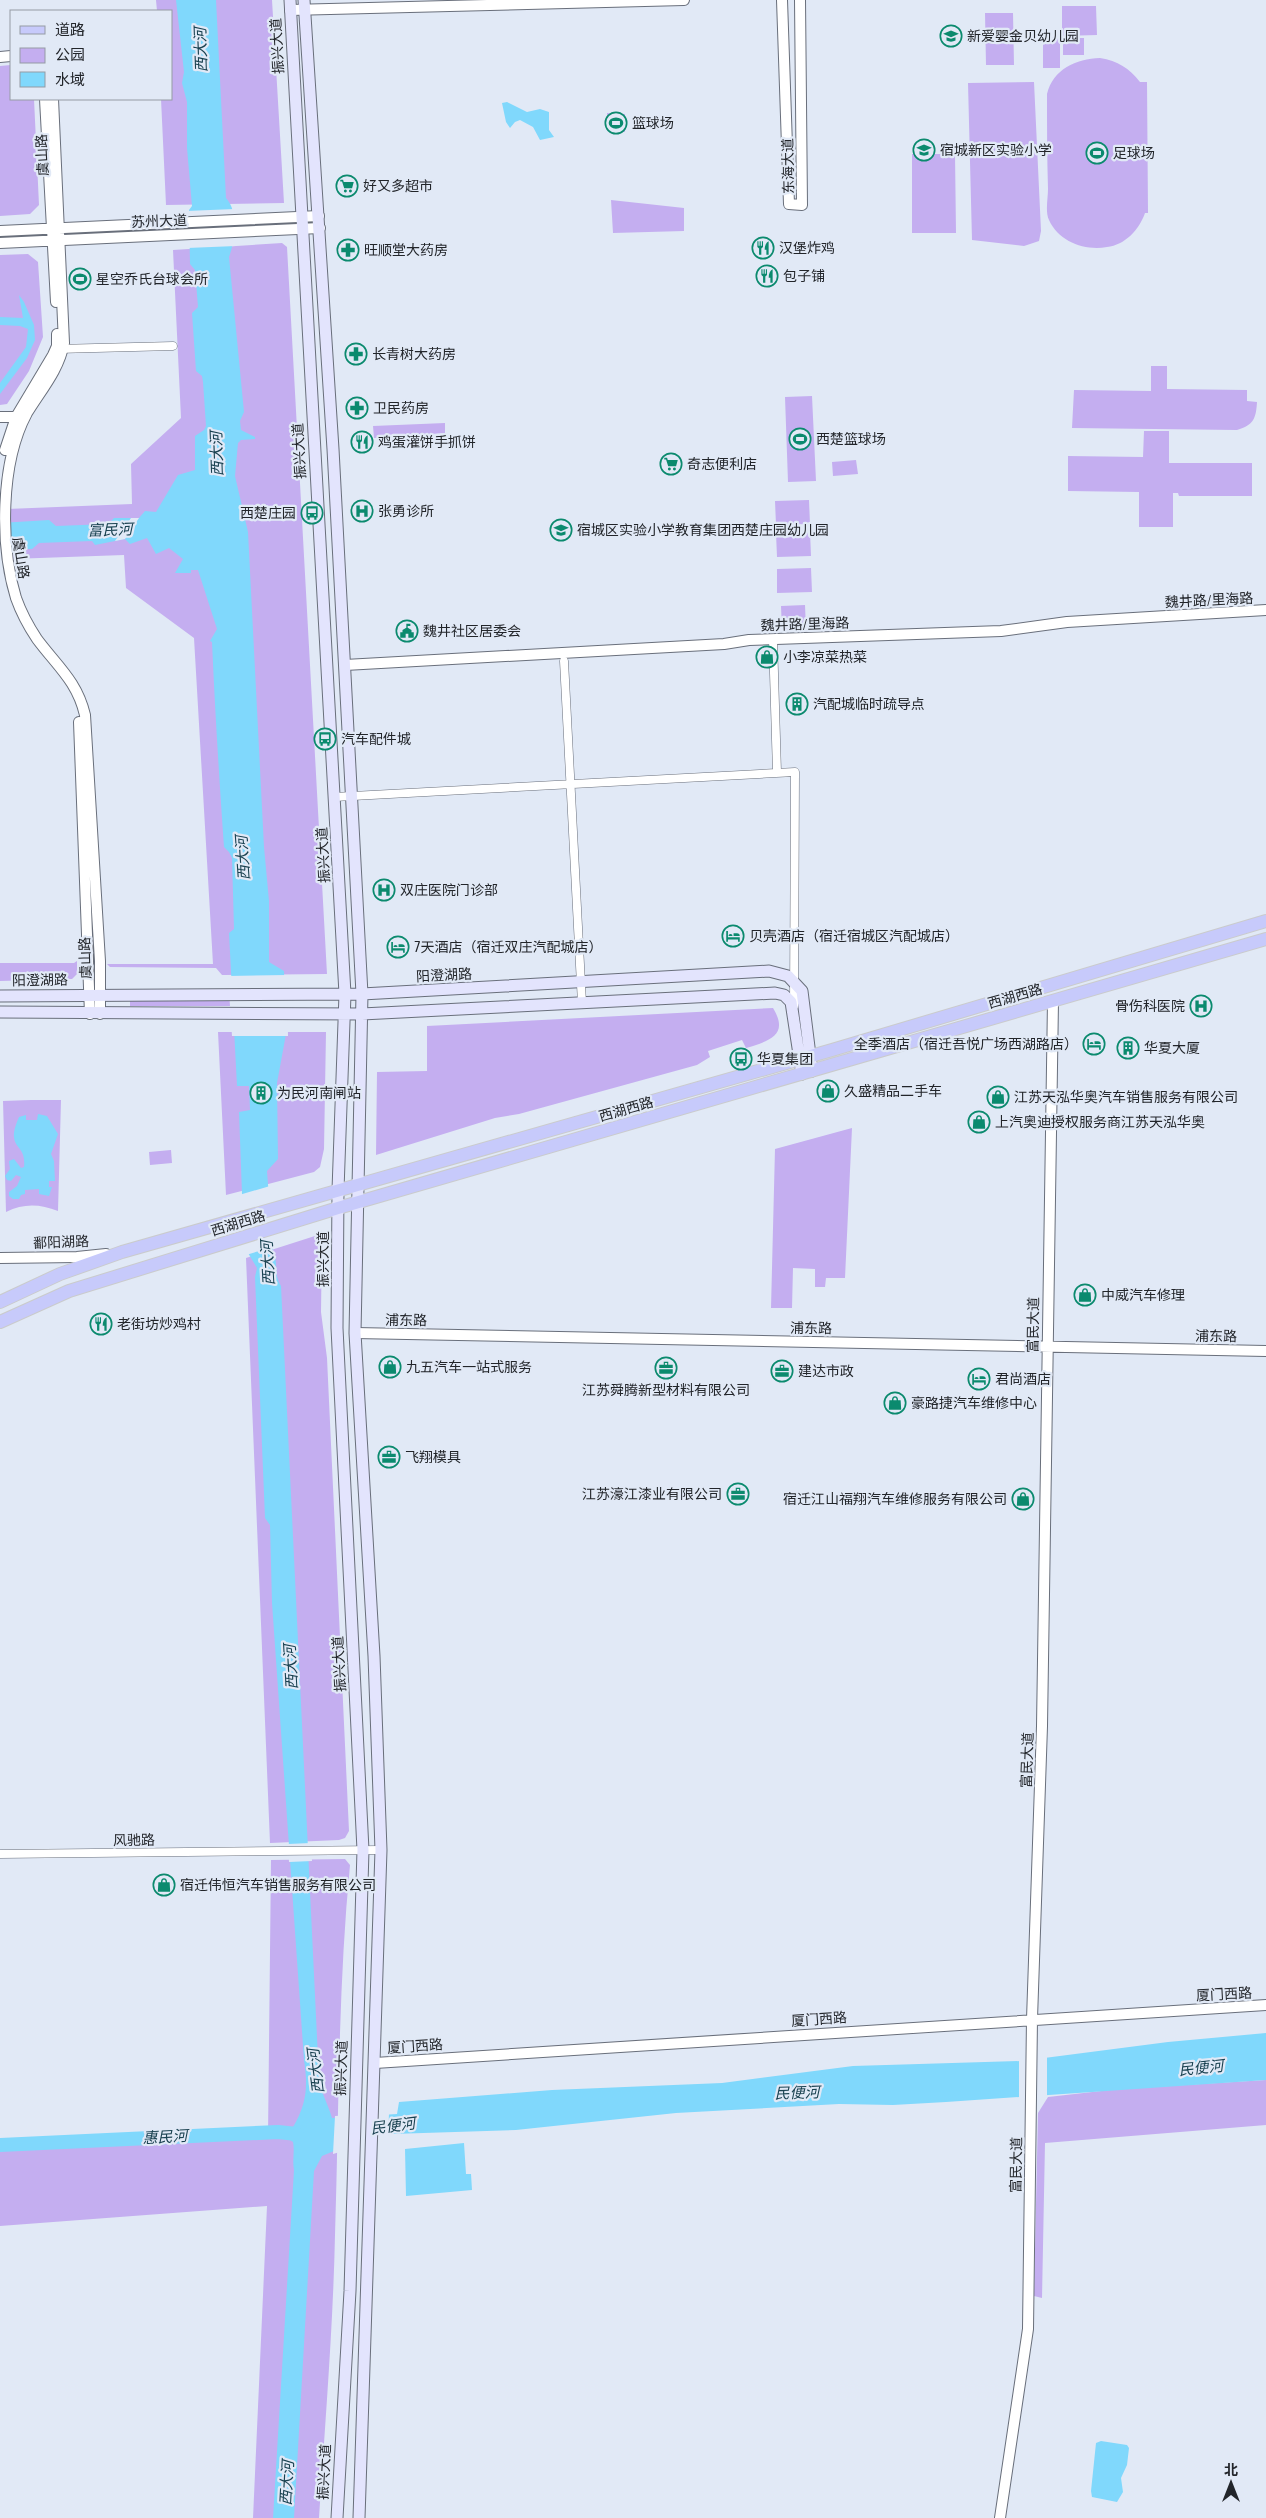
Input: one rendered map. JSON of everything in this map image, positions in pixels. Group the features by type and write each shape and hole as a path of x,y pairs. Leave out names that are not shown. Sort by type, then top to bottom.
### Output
{"main road":[{"name":"振兴大道","path":"290,5 346,1014 338,1190 337,1328 363,1850 350,2291 337,2518"},
{"path":"305,5 320,228 362,994 355,1333 374,1656 381,1850 360,2518"},
{"name":"西湖西路","path":"0,1302 60,1274 122,1252 281,1205 358,1185 805,1057 1266,921"},
{"name":"西湖西路","path":"0,1322 69,1291 338,1208 1266,939"},
{"name":"阳澄湖路","path":"0,996 95,993 362,994 769,971 780,973 793,980"},
{"path":"793,980 799,986 804,999 807,1072"},
{"path":"0,1012 362,1014 774,993 789,998 805,1057"}],"street":[{"path":"290,5 684,0"},
{"name":"东海大道","path":"782,0 789,204 802,205 800,0"},
{"name":"虞山路","path":"46,100 56,239 59,349 55,370 26,415 8,460 4,486 2,564 36,637 74,686 80,696 85,715 100,961 95,993 95,1014"},
{"name":"虞山路","path":"53,100 55,227"},
{"name":"苏州大道","path":"0,231 319,216"},
{"name":"苏州大道","path":"0,243 320,228"},
{"path":"59,349 173,346"},
{"name":"虞山路","path":"0,469 16,417 59,349"},
{"path":"0,417 16,417"},
{"name":"魏井路/里海路","path":"345,666 773,640 1000,631 1067,622 1266,610"},
{"path":"773,640 777,772"},
{"path":"564,661 582,1003"},
{"path":"334,797 795,772 794,1014"},
{"name":"富民大道","path":"1000,2518 1028,2329 1030,2109 1033,2059 1032,2019 1042,1716 1046,1347 1053,1001"},
{"name":"鄱阳湖路","path":"0,1258 77,1257 122,1252"},
{"name":"浦东路","path":"355,1333 1266,1351"},
{"name":"风驰路","path":"0,1854 381,1850"},
{"name":"厦门西路","path":"375,2063 1266,2005"}],"green space":[{"path":"156,0 272,0 284,203 166,205 161,100 172,100 172,10 157,10"},
{"path":"1062,6 1096,6 1097,35 1062,36"},
{"path":"985,13 1013,13 1014,65 986,65"},
{"path":"1043,37 1060,37 1060,68 1043,68"},
{"path":"1063,38 1084,38 1084,55 1063,55"},
{"path":"1100,58 1118,63 1132,73 1140,82 1147,82 1148,213 1145,213 1135,231 1125,240 1114,246 1090,248 1074,243 1059,234 1053,228 1048,217 1047,94 1054,78 1067,67 1074,63"},
{"path":"10,65 10,100 34,100 39,205 30,214 0,216 0,66"},
{"path":"1034,82 1041,231 1039,241 1024,246 972,240 968,83"},
{"name":"篮球场","path":"607,113 625,114 625,132 607,131"},
{"path":"912,154 955,154 956,233 912,233"},
{"path":"611,200 684,208 684,231 613,233"},
{"path":"282,243 287,247 327,974 222,975 216,968 110,967 107,964 213,964 194,638 126,588 124,555 11,559 7,509 132,504 131,464 181,418 173,250"},
{"path":"28,254 38,262 43,337 29,371 7,404 0,405 0,255"},
{"path":"1151,366 1167,366 1167,389 1247,390 1247,401 1257,402 1255,417 1247,426 1237,430 1072,428 1074,390 1151,391"},
{"name":"西楚篮球场","path":"812,396 816,481 788,482 785,397"},
{"path":"445,423 445,433 374,438 373,426"},
{"path":"1144,431 1169,431 1169,463 1252,463 1252,496 1179,496 1178,493 1173,493 1173,527 1139,527 1139,492 1068,491 1068,456 1143,457"},
{"path":"856,460 858,474 833,476 832,462"},
{"path":"809,500 810,524 776,525 775,501"},
{"path":"810,532 811,556 777,557 776,533"},
{"path":"811,568 812,592 777,593 777,569"},
{"path":"805,605 806,630 782,630 781,606"},
{"path":"77,961 77,974 72,979 0,981 0,963 74,963"},
{"path":"287,1000 287,1006 130,1006 130,1001"},
{"path":"773,1008 778,1017 778,1031 769,1040 762,1043 746,1048 742,1040 708,1051 710,1057 697,1065 519,1114 495,1118 376,1155 377,1072 427,1071 427,1026"},
{"path":"218,1032 326,1032 324,1149 320,1167 314,1172 226,1195"},
{"path":"61,1100 58,1211 45,1207 26,1206 6,1212 3,1101"},
{"path":"852,1128 845,1278 826,1278 825,1287 815,1287 815,1269 793,1268 792,1308 771,1308 775,1149"},
{"path":"171,1150 172,1163 150,1165 149,1152"},
{"path":"318,1235 322,1239 321,1312 327,1358 349,1831 345,1838 339,1840 270,1843 246,1258"},
{"path":"345,1859 350,1865 341,2003 332,2306 319,2518 253,2518 267,2206 0,2226 0,2150 268,2137 271,1860"},
{"path":"1266,2080 1266,2125 1045,2143 1042,2298 1034,2296 1038,2113 1048,2097 1119,2089"}],"water":[{"path":"176,0 216,0 226,198 233,211 235,227 229,257 244,412 240,421 241,430 255,437 255,439 241,440 238,443 235,476 248,532 264,847 269,901 269,962 284,971 286,1034 277,1083 278,1159 267,1171 273,1251 277,1277 281,1286 319,2079 332,2118 397,2114 399,2102 552,2090 722,2083 853,2066 1021,2061 1168,2042 1266,2033 1266,2080 893,2105 839,2104 676,2113 516,2130 392,2134 322,2156 314,2171 294,2518 273,2518 294,2170 293,2142 278,2132 293,2127 298,2118 304,2102 306,2078 272,1603 270,1525 265,1518 255,1277 257,1268 248,1253 242,1194 239,1112 250,1110 249,1086 237,1086 229,933 234,929 232,858 224,847 212,642 210,641 217,629 198,570 191,570 191,573 175,573 183,559 169,548 156,554 147,538 130,544 125,539 95,545 92,541 39,543 32,549 9,549 0,523 49,520 56,526 108,524 114,518 139,518 145,511 156,512 178,475 195,470 195,436 204,430 206,426 202,376 196,371 192,313 198,307 195,270 190,264 189,210 192,206 187,148 187,102 182,83 184,72"},
{"path":"507,102 527,112 540,109 549,112 549,130 554,137 540,140 533,127 520,120 515,122 510,128 506,122 502,103"},
{"path":"19,295 34,325 35,340 27,358 0,394 0,383 26,347 28,329 20,326 0,325 0,317 23,318"},
{"path":"38,1114 47,1116 58,1134 51,1154 54,1161 55,1181 49,1181 49,1187 52,1187 49,1196 39,1194 39,1189 25,1190 25,1194 21,1195 19,1199 13,1199 9,1196 9,1192 17,1186 21,1177 16,1175 11,1181 7,1180 5,1176 10,1169 9,1161 14,1159 21,1168 24,1167 22,1152 15,1141 15,1127 19,1117 26,1115 26,1120 37,1120"},
{"path":"464,2143 466,2174 471,2174 472,2190 406,2196 405,2149"},
{"path":"1101,2441 1127,2445 1129,2448 1127,2465 1121,2478 1123,2492 1117,2502 1092,2497 1096,2443"}],"pier":[{"path":"235,209 236,246 187,248 186,211"},
{"path":"131,518 139,518 125,539 115,541"},
{"path":"287,975 288,1036 232,1036 228,976"},
{"path":"270,1186 275,1246 246,1255 239,1195"},
{"path":"311,1843 312,1861 289,1862 288,1844"},
{"path":"1047,2056 1047,2099 1019,2101 1019,2059"},
{"path":"389,2113 388,2138 333,2154 335,2116"}],"waterway":[{"name":"惠民河","path":"0,2145 278,2132 297,2134"}],"place":[{"name":"新爱婴金贝幼儿园","path":"951,36"},
{"name":"篮球场","path":"616,123"},
{"name":"宿城新区实验小学","path":"924,150"},
{"name":"足球场","path":"1097,153"},
{"name":"好又多超市","path":"347,186"},
{"name":"汉堡炸鸡","path":"763,248"},
{"name":"旺顺堂大药房","path":"348,250"},
{"name":"包子铺","path":"767,276"},
{"name":"星空乔氏台球会所","path":"80,279"},
{"name":"长青树大药房","path":"356,354"},
{"name":"卫民药房","path":"357,408"},
{"name":"西楚篮球场","path":"800,439"},
{"name":"鸡蛋灌饼手抓饼","path":"362,442"},
{"name":"奇志便利店","path":"671,464"},
{"name":"张勇诊所","path":"362,511"},
{"name":"西楚庄园","path":"312,513"},
{"name":"宿城区实验小学教育集团西楚庄园幼儿园","path":"561,530"},
{"name":"魏井社区居委会","path":"407,631"},
{"name":"小李凉菜热菜","path":"767,657"},
{"name":"汽配城临时疏导点","path":"797,704"},
{"name":"汽车配件城","path":"325,739"},
{"name":"双庄医院门诊部","path":"384,890"},
{"name":"贝壳酒店（宿迁宿城区汽配城店）","path":"733,936"},
{"name":"7天酒店（宿迁双庄汽配城店）","path":"398,947"},
{"name":"骨伤科医院","path":"1201,1006"},
{"name":"全季酒店（宿迁吾悦广场西湖路店）","path":"1094,1044"},
{"name":"华夏大厦","path":"1128,1048"},
{"name":"华夏集团","path":"741,1059"},
{"name":"久盛精品二手车","path":"828,1091"},
{"name":"为民河南闸站","path":"261,1093"},
{"name":"江苏天泓华奥汽车销售服务有限公司","path":"998,1097"},
{"name":"上汽奥迪授权服务商江苏天泓华奥","path":"979,1122"},
{"name":"中威汽车修理","path":"1085,1295"},
{"name":"老街坊炒鸡村","path":"101,1324"},
{"name":"九五汽车一站式服务","path":"390,1367"},
{"name":"江苏舜腾新型材料有限公司","path":"666,1368"},
{"name":"建达市政","path":"782,1371"},
{"name":"君尚酒店","path":"979,1379"},
{"name":"豪路捷汽车维修中心","path":"895,1403"},
{"name":"飞翔模具","path":"389,1457"},
{"name":"江苏濠江漆业有限公司","path":"738,1494"},
{"name":"宿迁江山福翔汽车维修服务有限公司","path":"1023,1499"},
{"name":"宿迁伟恒汽车销售服务有限公司","path":"164,1885"}],"water label":[{"name":"西大河","path":"201,50"},
{"name":"西大河","path":"217,454"},
{"name":"富民河","path":"110,530"},
{"name":"西大河","path":"243,858"},
{"name":"西大河","path":"268,1263"},
{"name":"西大河","path":"291,1667"},
{"name":"民便河","path":"1201,2068"},
{"name":"西大河","path":"316,2071"},
{"name":"民便河","path":"797,2093"},
{"name":"民便河","path":"393,2126"},
{"name":"西大河","path":"287,2483"}]}
